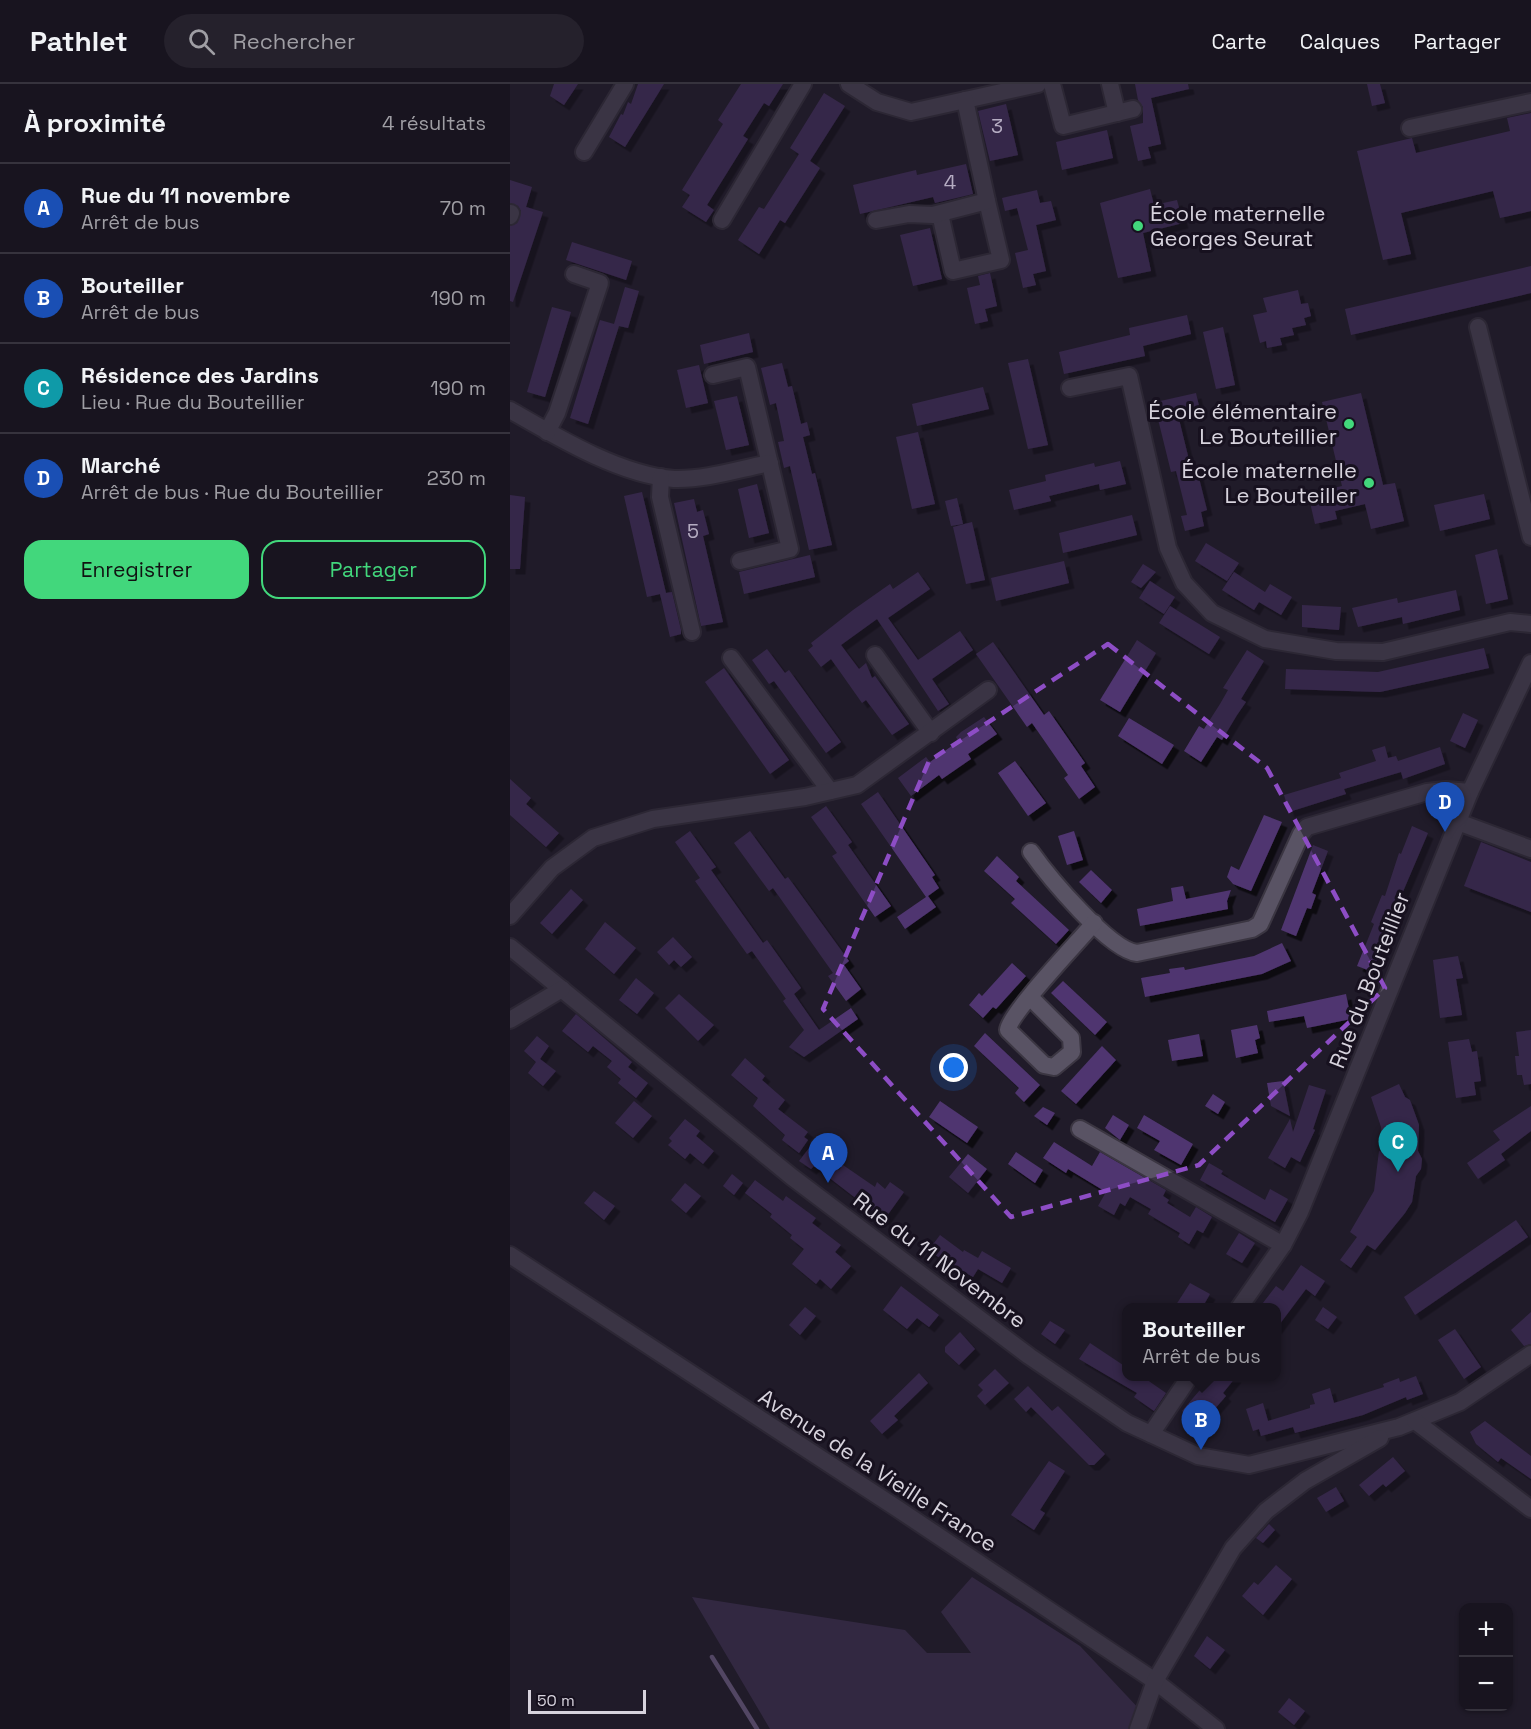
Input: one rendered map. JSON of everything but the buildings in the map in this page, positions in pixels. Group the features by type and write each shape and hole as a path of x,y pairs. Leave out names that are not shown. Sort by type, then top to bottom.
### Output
{"street":[{"path":"584,152 626,84"},
{"path":"722,220 803,84"},
{"path":"849,84 877,102 911,112 1038,84"},
{"path":"1052,84 1063,126 1133,109"},
{"path":"1110,84 1117,113"},
{"path":"940,214 954,271 1001,260 965,100"},
{"path":"1410,128 1531,102"},
{"path":"876,220 909,214 940,214 987,201"},
{"path":"547,432 557,413 600,283 574,274"},
{"path":"1478,327 1531,537"},
{"path":"713,375 747,367 790,549 740,561"},
{"path":"1070,388 1129,376 1168,548 1184,583 1212,613 1265,639 1336,651 1383,652 1510,622 1531,624"},
{"path":"510,410 547,432 607,460 645,474 675,479 710,476 770,463"},
{"path":"661,477 660,497 692,632"},
{"path":"875,655 931,733"},
{"path":"731,658 830,791"},
{"name":"Rue du Bouteillier","path":"1242,1303 1283,1245 1300,1212 1333,1136 1470,792 1531,663"},
{"path":"510,916 552,868 592,838 653,819 857,785 988,690"},
{"path":"1031,852 1052,881 1120,947 1137,953 1251,928 1260,924 1301,834 1307,827 1428,792 1470,792"},
{"path":"1458,822 1531,849"},
{"path":"1030,997 1095,923"},
{"name":"Rue du 11 Novembre","path":"510,946 833,1208 1029,1356 1127,1423 1198,1456 1249,1465 1399,1427"},
{"path":"510,1020 562,989"},
{"path":"1080,1129 1283,1245"},
{"name":"Avenue de la Vieille France","path":"510,1255 888,1502 1155,1681 1216,1729"},
{"path":"1138,1729 1155,1681 1233,1548 1266,1511 1305,1481 1399,1427 1460,1402 1531,1354"},
{"path":"1151,1434 1187,1381"},
{"path":"1415,1421 1531,1509"}],"highlighted area":[{"path":"1108,644 1267,768 1385,988 1199,1165 1011,1217 823,1009 929,761"}],"shaded area":[{"path":"972,1577 1080,1646 1142,1712 1134,1729 770,1729 692,1597 905,1630 927,1653 971,1653 941,1612"}],"waterway":[{"path":"712,1657 757,1729"}],"place":[{"name":"École maternelle Georges Seurat","path":"1138,226"},
{"name":"École élémentaire Le Bouteillier","path":"1349,424"},
{"name":"École maternelle Le Bouteiller","path":"1369,483"},
{"name":"Marché","path":"1445,832"},
{"name":"Résidence des Jardins","path":"1398,1172"},
{"name":"Rue du 11 novembre","path":"828,1183"},
{"name":"Bouteiller","path":"1201,1450"}]}
